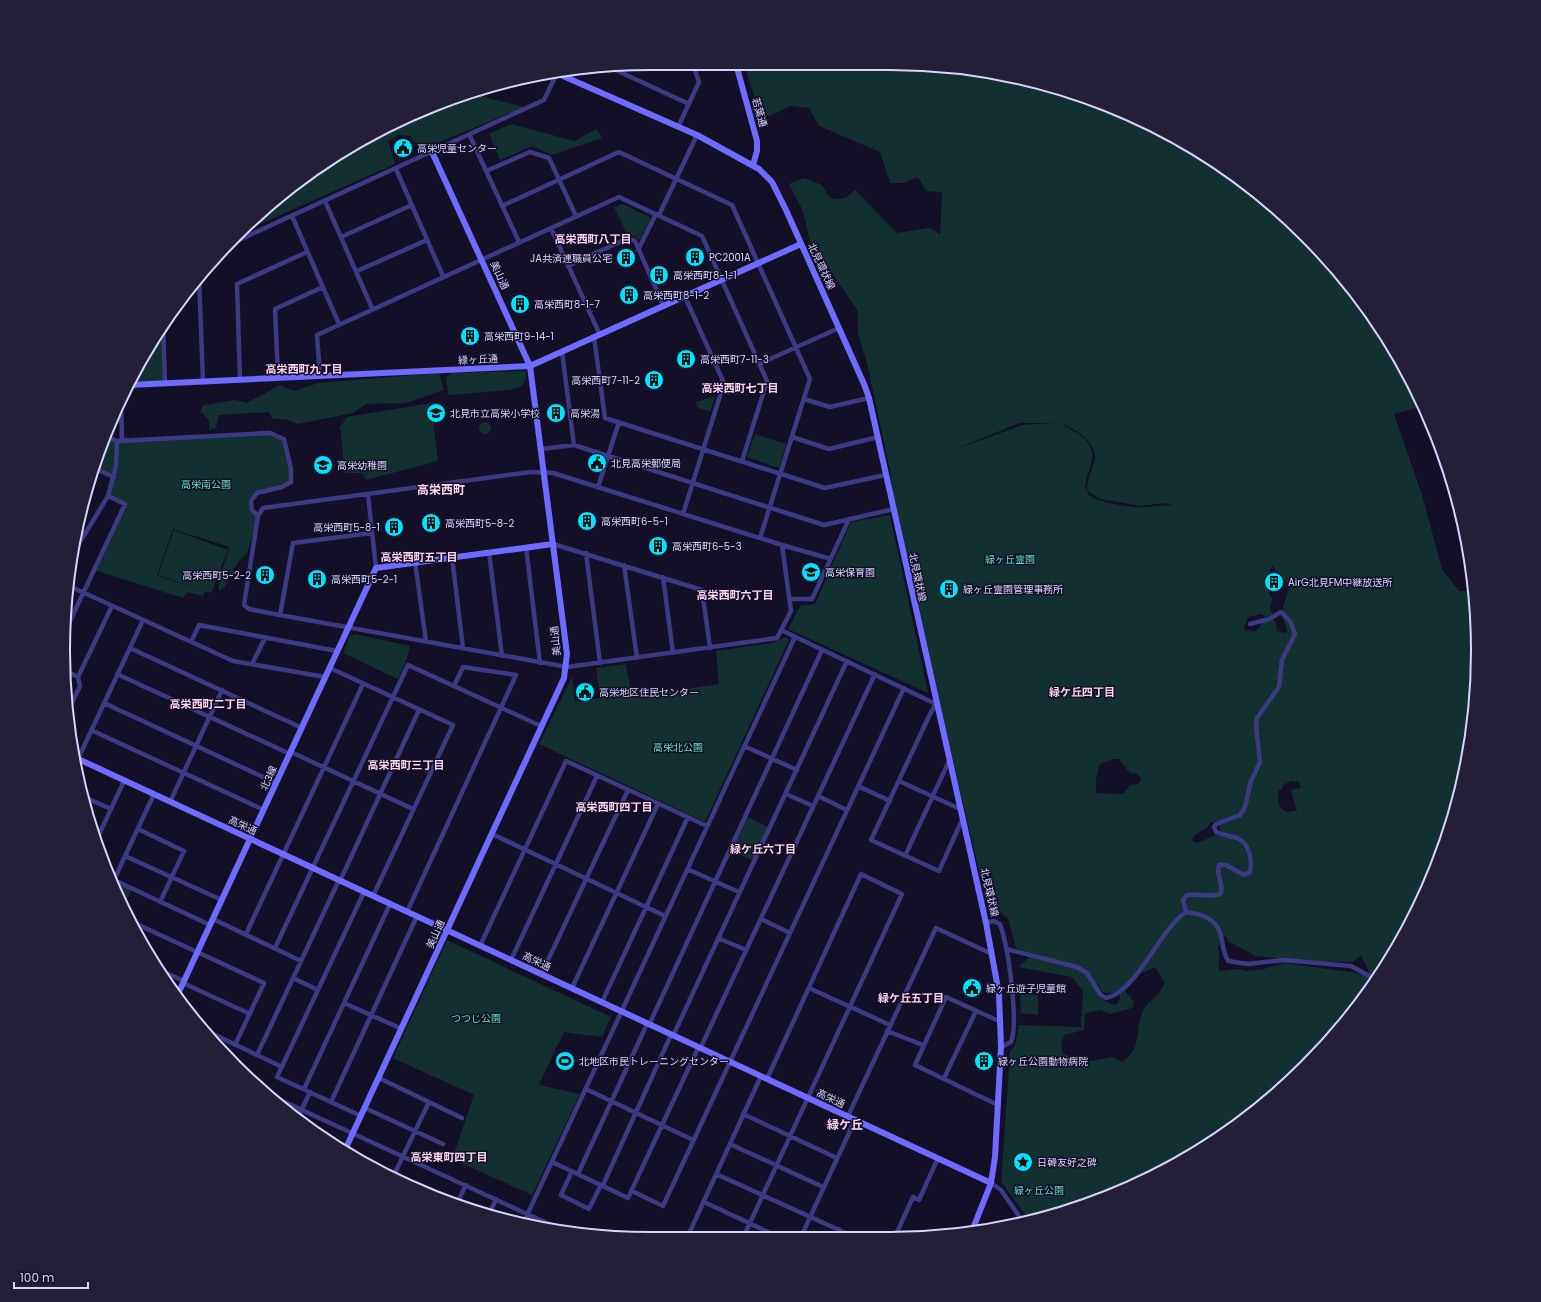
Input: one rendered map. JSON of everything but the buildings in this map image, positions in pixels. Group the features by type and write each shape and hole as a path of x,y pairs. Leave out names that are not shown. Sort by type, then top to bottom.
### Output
{"street":[{"path":"678,127 699,82 695,70"},
{"name":"若葉通","path":"738,70 757,141 757,151 753,165"},
{"path":"621,71 689,104"},
{"name":"北見環状線","path":"566,76 697,135 753,165 772,182 840,328 869,398 996,973 1001,1022 1001,1046 995,1157 991,1183 974,1226"},
{"path":"241,239 470,136 544,100 553,79"},
{"path":"638,250 677,179 697,135"},
{"path":"470,136 519,242"},
{"name":"美山通","path":"347,1146 564,678 567,667 567,654 530,366 432,152"},
{"path":"486,171 530,152 549,158 576,216"},
{"path":"502,206 619,152 732,205 810,379 760,538"},
{"path":"396,169 443,276"},
{"path":"320,376 317,335 372,308 619,197 702,236 767,381 742,461"},
{"path":"325,201 372,308"},
{"path":"341,237 412,206"},
{"path":"292,216 340,324"},
{"path":"551,228 597,336 605,418 826,488 885,475"},
{"path":"568,266 628,238 635,241 664,307"},
{"path":"357,271 427,240"},
{"name":"緑ヶ丘通","path":"135,385 530,366 664,307 801,244"},
{"path":"240,380 237,284 307,252"},
{"path":"199,286 203,382"},
{"path":"278,378 275,309 323,288"},
{"path":"683,514 724,383 685,297"},
{"path":"759,364 840,328"},
{"path":"163,335 165,384"},
{"path":"562,352 574,445"},
{"path":"804,399 830,407 869,398"},
{"path":"121,413 122,440"},
{"path":"598,487 619,422"},
{"path":"110,438 117,441 270,433 284,439 291,469 291,482 282,487 257,493 251,501 252,510 258,516"},
{"path":"792,437 829,449 878,437"},
{"path":"81,536 108,496 116,466 117,441"},
{"path":"541,448 574,445 824,525 894,509"},
{"path":"99,471 114,477"},
{"path":"782,545 791,611 777,638 567,667 280,616 248,609 244,605 258,516 263,508 531,472 553,473 830,559"},
{"path":"368,495 376,568 553,544 664,577 702,590 710,648"},
{"path":"71,620 125,504 108,496"},
{"path":"790,599 812,599 849,519"},
{"path":"280,616 293,543 372,533"},
{"path":"526,547 540,663"},
{"path":"489,552 502,656"},
{"path":"586,553 600,663"},
{"path":"452,557 463,648"},
{"path":"415,562 426,641"},
{"path":"624,565 637,658"},
{"name":"北3線","path":"180,991 376,568"},
{"path":"825,571 844,572"},
{"path":"664,577 673,653"},
{"path":"74,588 233,661 325,677"},
{"path":"72,702 80,686 78,677 112,606"},
{"path":"1186,912 1184,900 1187,896 1220,894 1222,887 1217,872 1220,865 1226,865 1244,875 1250,872 1251,860 1245,844 1237,838 1216,832 1214,827 1216,824 1240,815 1246,807 1251,781 1260,762 1256,726 1257,718 1279,688 1282,660 1294,639 1295,634 1290,621 1282,612 1269,619 1250,624"},
{"path":"79,752 104,703 142,620"},
{"path":"191,642 200,625 337,651"},
{"path":"781,630 936,704 871,840 939,871 962,820"},
{"path":"526,1218 795,637"},
{"path":"252,664 265,638"},
{"path":"130,648 302,728"},
{"path":"578,1174 822,650"},
{"path":"572,1171 561,1195 589,1209 636,1113 847,661"},
{"path":"275,948 408,665 541,726"},
{"path":"407,912 516,675 463,666 454,686"},
{"path":"330,668 453,725 373,896"},
{"path":"71,673 78,677"},
{"path":"117,674 290,753 325,767 413,809"},
{"path":"552,1162 628,1198 661,1125 761,919 874,674"},
{"path":"246,934 363,684"},
{"path":"632,1191 663,1206 904,688"},
{"path":"170,802 222,690"},
{"path":"104,703 276,783"},
{"path":"257,1055 419,710"},
{"path":"91,730 264,810"},
{"path":"744,746 796,770"},
{"name":"高栄通","path":"80,760 991,1183"},
{"path":"480,946 566,761 707,826"},
{"path":"905,856 949,761"},
{"path":"511,960 597,776"},
{"path":"100,833 124,781"},
{"path":"899,781 960,809"},
{"path":"858,786 890,801"},
{"path":"541,974 628,790"},
{"path":"116,877 154,794"},
{"path":"786,794 813,806"},
{"path":"818,796 847,810"},
{"path":"90,799 111,809"},
{"path":"572,988 658,804"},
{"path":"602,1002 688,817"},
{"path":"138,829 184,851 160,902"},
{"path":"492,834 665,916"},
{"path":"126,856 222,900"},
{"path":"687,868 740,892"},
{"path":"690,1232 743,1114 764,1078 809,988 861,874 902,894 746,1232"},
{"path":"119,885 160,902 246,934 301,961"},
{"path":"361,1116 278,1077 364,892"},
{"path":"304,1089 390,904"},
{"path":"1006,949 1077,967 1087,973 1100,994 1106,998 1116,994 1134,978 1173,923 1186,912"},
{"path":"1186,912 1208,917 1215,923 1219,929 1223,951 1228,961 1248,964 1283,960 1351,966 1371,977"},
{"path":"331,1102 416,916"},
{"path":"761,919 790,933"},
{"path":"986,923 994,921 1000,924 1006,949 1011,984 1014,1031 1011,1042 1001,1046"},
{"path":"139,925 264,983 235,1044"},
{"path":"848,1116 936,928 992,954"},
{"path":"718,938 746,950"},
{"path":"168,974 250,1014"},
{"path":"293,978 318,990"},
{"path":"809,988 890,1025"},
{"path":"998,1105 914,1065 946,997 1001,1022"},
{"path":"344,1003 402,1029"},
{"path":"944,1078 976,1011"},
{"path":"888,1031 923,1045"},
{"path":"214,1034 282,1067"},
{"path":"379,1078 462,1118"},
{"path":"586,1089 693,1140"},
{"path":"300,1114 310,1092"},
{"path":"283,1101 545,1222"},
{"path":"395,1173 429,1102"},
{"path":"365,1108 443,1144"},
{"path":"743,1114 837,1158"},
{"path":"803,1232 855,1120"},
{"path":"730,1144 823,1187"},
{"path":"897,1232 914,1197 919,1200 938,1158"},
{"path":"716,1174 845,1232"},
{"path":"991,1183 1001,1190 1020,1217"},
{"path":"459,1199 466,1185"},
{"path":"492,1209 496,1199"},
{"path":"704,1202 767,1232"}],"green space":[{"path":"746,70 928,71 1003,81 1077,101 1112,114 1181,148 1244,190 1301,240 1327,268 1351,297 1373,328 1393,361 1417,408 1394,414 1422,495 1442,569 1459,591 1468,591 1471,651 1470,689 1460,764 1451,801 1440,838 1427,873 1393,942 1373,974 1351,1005 1301,1062 1244,1112 1213,1134 1147,1172 1112,1188 1077,1201 1026,1215 1001,1182 1010,1051 1015,1045 1019,1025 1081,1027 1083,991 1072,977 1018,967 1032,955 1016,948 1008,918 994,910 991,872 980,875 908,568 890,476 900,471 891,475 867,363 858,333 858,311 810,242 803,211 789,184 804,178 822,185 830,198 838,199 846,197 855,190 897,233 929,228 940,234 942,192 926,191 918,177 903,183 890,183 880,152 819,126 809,108 791,106 761,119","holes":["1019,423 1056,423 1022,425 951,451","1061,423 1072,428 1083,436 1092,446 1094,451 1095,457 1087,491 1087,476 1093,454 1091,448 1082,436","1087,491 1100,499 1141,506 1164,503 1177,506 1167,505 1148,507 1126,506 1099,501 1089,495","1272,566 1283,577 1289,586 1282,610 1287,629 1286,633 1277,631 1276,623 1273,619 1263,622 1256,631 1245,630 1244,627 1248,617 1262,614 1265,617 1272,615 1270,607 1273,599 1270,596 1267,583","1113,759 1119,759 1130,773 1138,774 1141,779 1138,784 1130,785 1123,794 1096,793 1096,779 1100,764","1291,781 1299,782 1301,788 1292,789 1291,792 1297,810 1287,812 1281,808 1278,803 1278,794 1283,785","1216,821 1221,832 1196,843 1192,840 1193,836 1207,828 1210,823","1224,934 1229,942 1256,956 1311,961 1353,962 1361,955 1369,972 1368,977 1357,973 1284,963 1264,969 1247,971 1238,969 1220,971 1218,948","1155,967 1165,982 1161,991 1144,1009 1139,1024 1136,1044 1129,1056 1122,1062 1112,1057 1081,1063 1063,1053 1061,1045 1064,1035 1084,1030 1085,1013 1101,1010 1110,1014 1132,1008 1134,1002 1125,991 1133,977","1096,982 1102,991 1106,993 1120,993 1120,999 1116,1005 1105,1001 1097,993 1093,986"]},
{"path":"481,96 524,107 421,150 410,136 399,135 388,141 395,164 254,227 297,190 328,168 360,148 429,114"},
{"path":"512,124 574,141 597,129 602,138 552,155 532,146 500,160 489,134"},
{"path":"623,204 651,218 640,240 631,235 628,236 614,207"},
{"path":"163,337 165,384 135,385"},
{"path":"526,371 526,377 522,386 510,390 448,395 446,377 453,373"},
{"path":"439,373 444,390 406,403 366,404 353,413 298,424 285,419 273,419 269,412 219,415 216,428 209,430 209,420 200,411 204,405 235,400 247,403 280,385 294,391 318,383"},
{"path":"715,396 710,412 697,407 696,402"},
{"path":"431,403 438,461 366,480 362,473 345,473 340,427 347,417"},
{"path":"483,422 487,422 491,428 487,434 483,434 479,430 479,426"},
{"name":"高栄南公園","path":"270,433 284,439 291,482 257,493 251,500 252,510 258,516 247,554 238,562 224,588 219,591 219,579 229,547 173,529 157,576 201,590 158,575 174,530 228,550 211,593 205,591 203,596 187,592 183,598 94,570 125,504 108,496 113,477 99,471 111,438 117,441"},
{"path":"755,434 786,444 779,468 747,457"},
{"path":"890,515 928,693 788,629 800,606 815,604 851,522"},
{"path":"355,634 410,646 406,662 398,679 343,653 350,636"},
{"name":"高栄北公園","path":"785,637 789,640 705,822 539,744 572,677 575,702 600,698 596,668 626,664 632,697 719,684 716,651 773,643"},
{"path":"745,816 770,828 754,861 729,849"},
{"path":"118,882 132,889 127,901"},
{"name":"つつじ公園","path":"447,940 611,1017 602,1037 564,1032 539,1085 580,1094 532,1195 452,1159 474,1095 393,1058"},
{"path":"1020,994 1038,995 1038,1015 1021,1013"}],"place":[{"name":"高栄児童センター","path":"403,148"},
{"name":"PC2001A","path":"695,257"},
{"name":"JA共済連職員公宅","path":"626,258"},
{"name":"高栄西町8-1-1","path":"659,275"},
{"name":"高栄西町8-1-2","path":"629,295"},
{"name":"高栄西町8-1-7","path":"520,304"},
{"name":"高栄西町9-14-1","path":"470,336"},
{"name":"高栄西町7-11-3","path":"686,359"},
{"name":"高栄西町7-11-2","path":"654,380"},
{"name":"北見市立高栄小学校","path":"436,413"},
{"name":"高栄湯","path":"556,413"},
{"name":"北見高栄郵便局","path":"597,463"},
{"name":"高栄幼稚園","path":"323,465"},
{"name":"高栄西町6-5-1","path":"587,521"},
{"name":"高栄西町5-8-2","path":"431,523"},
{"name":"高栄西町5-8-1","path":"394,527"},
{"name":"高栄西町6-5-3","path":"658,546"},
{"name":"高栄保育園","path":"811,572"},
{"name":"高栄西町5-2-2","path":"265,575"},
{"name":"高栄西町5-2-1","path":"317,579"},
{"name":"AirG北見FM中継放送所","path":"1274,582"},
{"name":"緑ヶ丘霊園管理事務所","path":"949,589"},
{"name":"高栄地区住民センター","path":"585,692"},
{"name":"緑ヶ丘遊子児童館","path":"972,988"},
{"name":"北地区市民トレーニングセンター","path":"565,1061"},
{"name":"緑ヶ丘公園動物病院","path":"984,1061"},
{"name":"日韓友好之碑","path":"1023,1162"}],"district":[{"name":"高栄西町八丁目","path":"593,239"},
{"name":"高栄西町九丁目","path":"304,369"},
{"name":"高栄西町七丁目","path":"740,388"},
{"name":"高栄西町","path":"441,490"},
{"name":"高栄西町五丁目","path":"419,557"},
{"name":"高栄西町六丁目","path":"735,595"},
{"name":"緑ケ丘四丁目","path":"1082,692"},
{"name":"高栄西町二丁目","path":"208,704"},
{"name":"高栄西町三丁目","path":"406,765"},
{"name":"高栄西町四丁目","path":"614,807"},
{"name":"緑ケ丘六丁目","path":"763,849"},
{"name":"緑ケ丘五丁目","path":"911,998"},
{"name":"緑ケ丘","path":"845,1125"},
{"name":"高栄東町四丁目","path":"449,1157"}],"park label":[{"name":"緑ヶ丘霊園","path":"1010,559"},
{"name":"緑ヶ丘公園","path":"1039,1190"}]}
